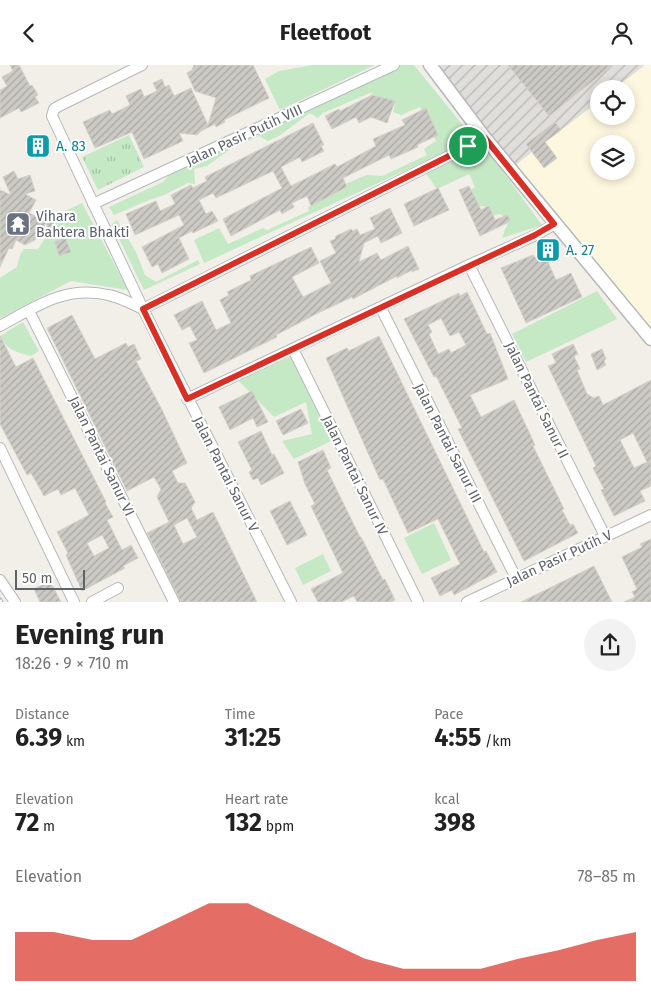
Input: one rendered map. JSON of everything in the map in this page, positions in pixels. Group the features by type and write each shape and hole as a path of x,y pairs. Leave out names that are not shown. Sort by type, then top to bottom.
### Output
{"street":[{"name":"Jalan Pantai Sanur V","path":"142,65 54,109 52,116 187,399 291,602"},
{"name":"Jalan Pasir Putih VIII","path":"93,204 394,65"},
{"path":"430,65 485,138 554,224 651,339"},
{"path":"0,327 53,298 68,294 86,292 108,295 143,309 485,138"},
{"path":"187,399 535,235 554,224"},
{"name":"Jalan Pantai Sanur II","path":"469,265 604,536"},
{"name":"Jalan Pantai Sanur III","path":"381,308 516,578"},
{"name":"Jalan Pantai Sanur VI","path":"29,311 174,602"},
{"name":"Jalan Pantai Sanur IV","path":"293,349 418,602"},
{"path":"0,448 74,602"},
{"name":"Jalan Pasir Putih V","path":"467,602 651,515"},
{"path":"0,580 15,602"},
{"path":"92,602 118,588"}],"shaded area":[{"path":"430,65 645,65 626,80 590,80 590,108 510,169"},
{"path":"645,65 651,65 651,339 510,169 590,108 590,125 635,125 635,80 626,80"}],"green space":[{"path":"313,65 375,65 280,110 265,79 279,71"},
{"path":"400,65 414,65 474,139 204,263 194,240 219,228 228,244 263,228 267,230 309,211 308,207 340,190 345,184 367,175 382,176 427,155 424,149 436,141 420,107 401,115 393,112 395,105 370,93 323,113 318,118 310,113 279,136 268,141 259,136 232,148 207,166 194,169 195,184 188,183 114,215 109,207 163,182 169,175"},
{"path":"129,135 144,167 98,190 82,157"},
{"path":"482,143 542,225 502,238 509,219 499,214 489,217 484,206 476,206 468,191 475,187 469,174 437,189 425,172"},
{"path":"82,203 128,290 71,281 0,318 0,278 17,267 20,255 24,249 38,249 63,212"},
{"path":"117,220 136,252 145,275 156,282 198,260 200,264 144,290 112,224"},
{"path":"597,291 617,319 526,362 512,334"},
{"path":"23,322 39,351 31,356 12,350 0,336"},
{"path":"291,357 331,441 294,459 282,441 312,434 306,402 274,417 238,380"},
{"path":"434,523 451,560 422,574 404,538"},
{"path":"323,554 331,571 303,585 295,568"}],"building":[{"path":"10,65 19,65 30,86 32,85 38,95 35,97 39,103 21,112 19,108 0,118 0,90 7,86 2,77 13,71"},
{"path":"194,65 253,65 269,98 224,120 225,122 216,127 215,124 201,131 197,135 179,133 183,141 144,159 132,132 95,148 83,122 110,110 112,114 130,105 126,96 141,89 144,97 157,91 153,83 162,79 165,87 169,85 174,96 191,88 208,125 216,98 195,91 187,73 192,70"},
{"path":"508,65 613,65 594,80 590,80 590,83 549,116"},
{"path":"372,95 395,101 387,123 371,117 359,123 356,117 332,129 325,116 339,109 340,111"},
{"path":"426,108 438,135 417,145 418,147 391,159 389,155 343,178 347,187 311,206 307,196 292,203 294,207 282,214 280,210 231,236 223,219 282,188 273,171 216,198 213,193 199,200 206,214 212,211 218,221 179,238 189,259 162,273 158,264 152,267 142,247 184,225 179,215 135,235 126,214 156,201 160,211 175,204 171,195 191,185 193,188 207,181 205,177 313,123 324,145 321,146 324,151 302,162 300,157 281,167 291,186 335,164 337,167 376,146 373,139 405,125 402,120"},
{"path":"555,122 561,130 545,142 557,158 544,168 526,144"},
{"name":"A. 83","path":"41,135 48,150 35,157 27,142"},
{"name":"Vihara Bahtera Bhakti","path":"14,171 18,179 30,175 35,191 25,194 36,200 29,213 46,222 44,219 49,212 57,217 49,231 46,223 35,240 25,245 16,240 12,249 9,248 0,267 0,190 11,195 3,177"},
{"path":"469,186 481,210 489,206 495,220 507,215 510,219 509,222 480,236 459,190"},
{"path":"438,188 449,210 414,226 404,204"},
{"path":"390,208 402,233 381,243 378,236 364,243 359,262 377,253 381,260 408,246 419,269 412,272 412,270 397,278 397,276 353,299 352,297 318,313 276,335 277,337 204,373 189,343 197,340 190,326 182,330 174,315 202,301 216,330 231,323 220,300 229,295 227,292 251,280 250,276 311,247 319,263 292,277 303,297 331,283 320,261 336,253 330,241 351,229 353,231 357,229 360,235 375,229 370,218"},
{"path":"65,237 71,252 59,256 55,242"},
{"path":"544,253 556,280 571,273 582,297 526,323 501,268 533,255 539,262"},
{"path":"467,292 487,334 490,333 508,379 470,395 481,417 514,400 535,445 533,446 564,509 562,510 570,525 573,524 578,533 524,561 458,429 462,428 404,319 459,293 460,296","holes":["441,318 450,336 459,332 466,345 451,353 449,349 438,354 429,334 432,332 428,325"]},
{"path":"72,315 95,359 126,343 128,347 134,344 141,359 136,361 187,463 172,471 178,483 185,483 195,502 191,508 197,520 213,512 257,602 181,602 147,533 169,522 157,497 161,489 154,477 127,491 47,328","holes":["187,518 197,537 183,544 174,525"]},
{"path":"0,336 16,367 33,358 113,517 107,520 122,550 131,545 138,558 123,566 125,568 82,591 66,555 68,553 57,532 89,515 75,488 61,495 58,489 44,496 31,473 27,475 0,424","holes":["102,535 109,548 94,556 87,543"]},
{"path":"379,336 484,552 486,551 497,572 454,595 452,590 440,596 431,578 460,564 438,519 408,533 383,479 380,480 326,358 347,348 349,351"},
{"path":"573,344 578,354 574,356 580,369 577,370 587,394 594,398 599,396 603,405 651,380 651,486 640,491 645,501 614,516 601,490 604,489 593,468 596,466 548,366 556,363 552,354","holes":["633,433 647,462 634,468 620,440"]},
{"path":"602,349 606,365 597,370 591,354"},
{"path":"252,391 268,422 257,427 253,418 230,430 219,407"},
{"path":"301,409 308,423 283,435 276,421"},
{"path":"261,431 272,455 274,454 284,473 261,485 258,478 253,480 249,472 252,470 238,442"},
{"path":"323,450 331,468 327,470 360,537 383,580 385,579 395,600 391,602 357,602 354,596 341,602 318,602 311,589 343,573 311,506 315,504 305,484 298,462"},
{"path":"290,501 307,535 287,545 270,511"},
{"path":"651,539 651,602 624,602 635,597 632,592 637,589 622,557 642,547 640,544"},
{"path":"594,566 612,602 521,602 576,575"},
{"path":"50,581 61,602 40,602 34,589"}],"place":[{"name":"A. 83","path":"38,146"},
{"name":"Vihara Bahtera Bhakti","path":"18,224"},
{"name":"A. 27","path":"548,250"}],"route":[{"path":"485,138 554,224 535,235 187,399 143,309 468,146 485,138"}]}
